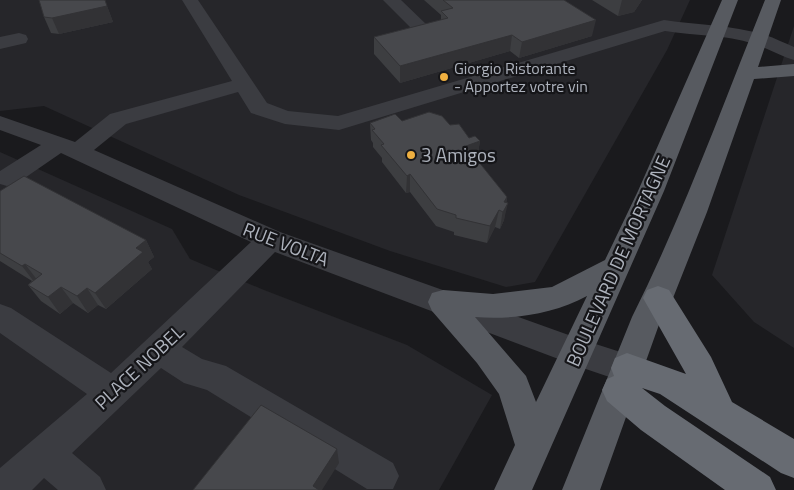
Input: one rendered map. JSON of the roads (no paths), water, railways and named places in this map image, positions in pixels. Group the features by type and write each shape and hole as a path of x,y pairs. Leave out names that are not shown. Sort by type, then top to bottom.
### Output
{"highway":[{"path":"658,298 700,367 720,414"},
{"path":"623,379 671,383 794,460"},
{"path":"623,379 653,418 757,490"}],"main road":[{"name":"BOULEVARD DE MORTAGNE","path":"513,490 651,191 730,0"},
{"path":"581,490 647,317 658,298 694,212 773,0"},
{"path":"746,74 794,70"},
{"path":"443,302 493,306 558,298 615,268"},
{"path":"443,302 488,353 514,387 533,445"}],"street":[{"path":"190,0 259,108 285,117 339,124 656,27 670,25 692,30 718,31 759,39 794,54"},
{"path":"391,0 419,26"},
{"path":"0,43 19,39"},
{"path":"10,179 118,119 244,84"},
{"name":"RUE VOLTA","path":"0,123 68,148 270,239 577,352 623,379"},
{"name":"PLACE NOBEL","path":"4,490 46,455 113,393 246,266 270,239"},
{"path":"0,317 113,393"},
{"path":"159,349 196,373 214,376 380,476"},
{"path":"46,455 87,490"}],"place":[{"name":"Giorgio Ristorante - Apportez votre vin","path":"444,77"},
{"name":"3 Amigos","path":"411,155"}]}
